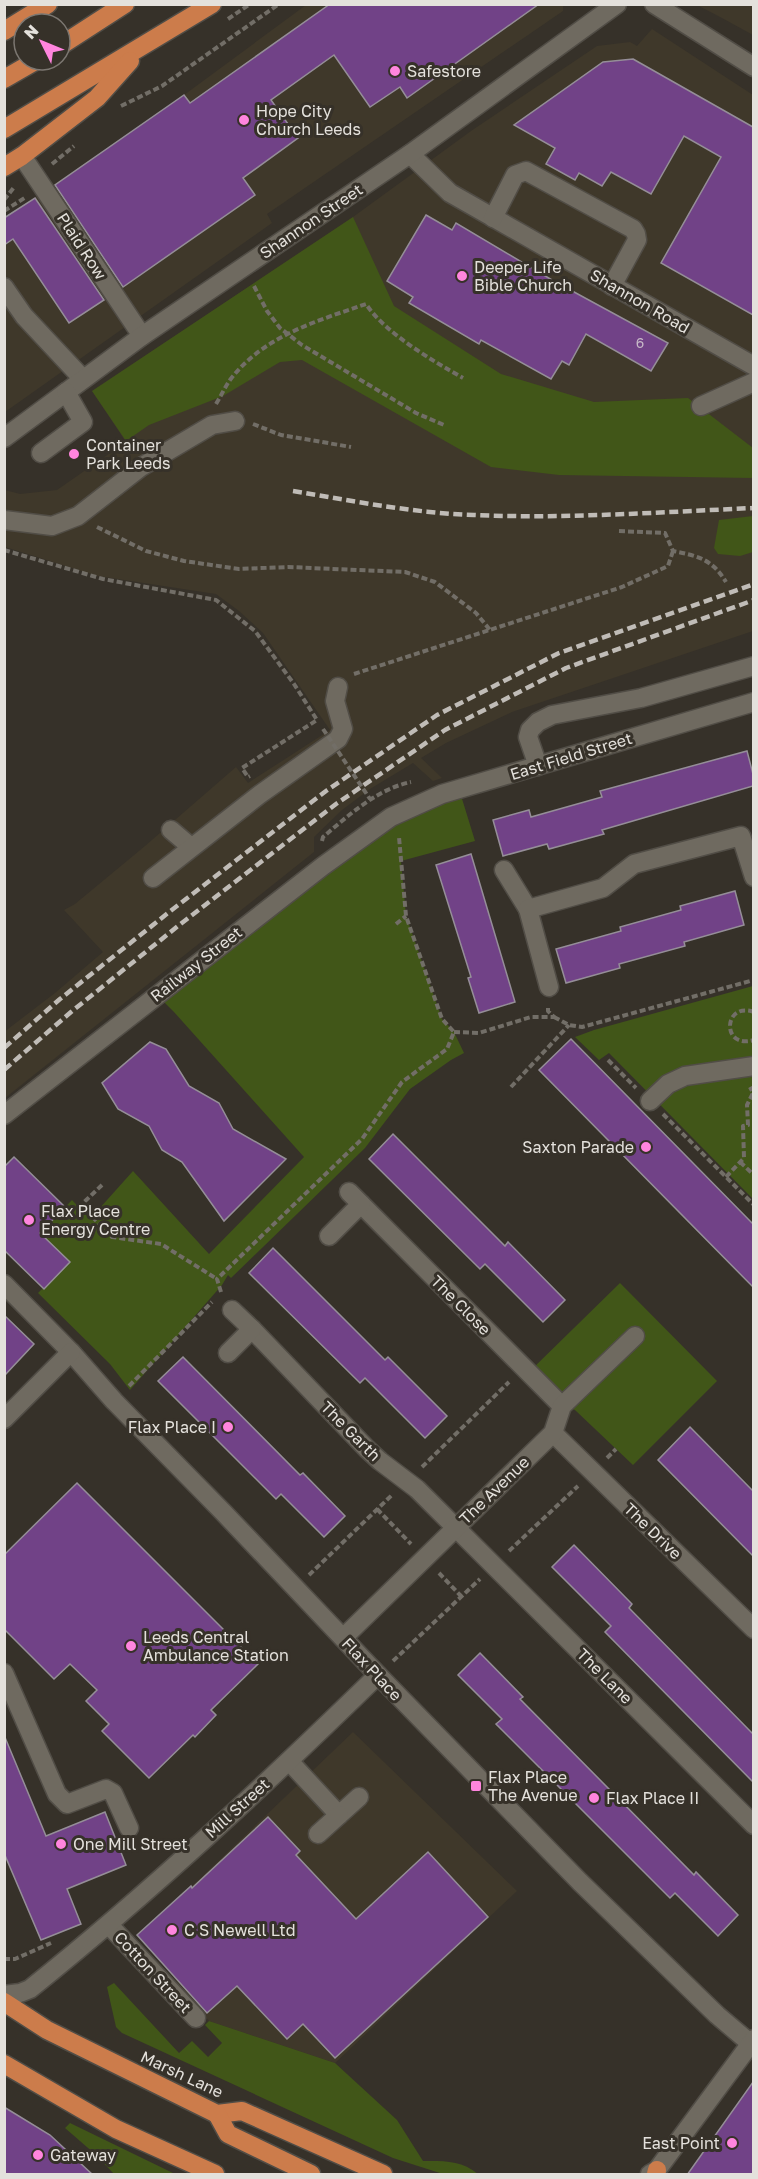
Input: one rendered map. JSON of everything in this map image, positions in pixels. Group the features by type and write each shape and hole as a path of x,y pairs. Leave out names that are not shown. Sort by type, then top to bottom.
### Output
{"highway":[{"path":"4,31 48,4"},
{"path":"72,38 125,4"},
{"path":"4,129 141,49 212,4"},
{"path":"4,167 22,156 97,98 141,49"},
{"path":"4,80 18,72"},
{"name":"Marsh Lane","path":"4,2002 47,2030 217,2114 242,2111 383,2175"},
{"path":"4,2064 116,2129 215,2175"},
{"path":"217,2114 228,2134 310,2175"}],"street":[{"name":"Shannon Street","path":"4,438 142,336 410,154 617,4"},
{"path":"654,4 753,67"},
{"name":"Shannon Road","path":"410,154 450,193 753,366"},
{"name":"Plaid Row","path":"22,156 142,336"},
{"path":"493,218 515,175 526,171 633,229 637,240 612,286"},
{"path":"4,286 24,316 83,380"},
{"path":"700,406 753,382"},
{"path":"40,453 83,422 66,392"},
{"path":"4,520 52,526 78,516 141,467 212,425 235,421"},
{"path":"538,766 528,737 530,730 538,722 552,715 641,698 753,666"},
{"path":"153,878 191,847 338,739 343,729 335,701 338,687"},
{"name":"East Field Street","path":"394,815 442,794 753,702"},
{"name":"Railway Street","path":"4,1115 314,873 394,815"},
{"path":"171,830 191,847"},
{"path":"528,909 603,888 634,864 747,833 753,877"},
{"path":"504,870 528,909 549,987"},
{"path":"650,1101 668,1084 685,1076 750,1067"},
{"name":"The Close","path":"329,1236 355,1198 568,1400"},
{"name":"Flax Place","path":"4,1284 378,1676 580,1882 717,2015 752,2041"},
{"name":"The Garth","path":"232,1310 367,1449 408,1480 456,1527"},
{"path":"228,1353 252,1329"},
{"name":"The Avenue","path":"343,1638 553,1432 568,1400 635,1336"},
{"path":"4,1419 71,1352"},
{"name":"The Drive","path":"553,1432 753,1629"},
{"name":"The Lane","path":"456,1527 753,1826"},
{"path":"4,1672 57,1794 67,1804 106,1789 113,1793 129,1828"},
{"name":"Mill Street","path":"4,1995 30,1989 109,1925 289,1761 378,1676"},
{"path":"289,1761 339,1815"},
{"path":"318,1834 358,1797"},
{"name":"Cotton Street","path":"109,1925 196,2018"},
{"path":"654,2173 752,2041"}],"path":[{"path":"116,110 124,103 162,86 279,4"},
{"path":"38,179 82,139"},
{"path":"4,200 11,190"},
{"path":"242,267 267,311 287,333 352,376 416,413 444,424"},
{"path":"212,425 216,405 230,380 252,357 287,333 366,304 372,313 392,330 432,360 463,378"},
{"path":"235,421 257,425 281,435 351,447"},
{"path":"78,516 108,534 146,551 184,561 239,569 288,567 405,572 435,582 476,613 490,630"},
{"path":"338,687 350,675 622,587 668,566 673,552 665,533 619,531"},
{"path":"4,550 103,579 216,600 255,631 317,720 242,768 248,777 258,771"},
{"path":"673,552 690,554 708,561 718,569 726,582"},
{"path":"314,735 323,729 370,800"},
{"path":"394,815 406,916 442,1019 454,1032 479,1034 531,1017 554,1017"},
{"path":"396,924 406,916"},
{"path":"549,987 548,1011 568,1025 582,1027 753,980"},
{"path":"753,1012 742,1010 730,1020 729,1026 737,1040 744,1042 753,1040"},
{"path":"511,1087 568,1025"},
{"path":"217,1280 362,1139 402,1082 447,1049 454,1032"},
{"path":"726,1177 744,1158 743,1126 748,1125 747,1105 753,1093 748,1082 750,1067 744,1042"},
{"path":"608,1060 753,1205"},
{"path":"740,1162 753,1175"},
{"path":"102,1185 81,1205 112,1237 161,1244 217,1280 222,1292 114,1401"}],"shaded area":[{"path":"306,5 563,5 563,11 267,214 272,223 5,412 5,218 184,95"},
{"path":"697,5 753,5 753,35 722,18"},
{"path":"652,29 753,95 753,631 512,712 446,743 421,758 442,778 433,781 413,763 370,789 342,810 314,837 314,852 5,1098 4,1032 103,952 64,910 75,904 145,846 236,767 248,783 330,730 263,633 216,594 98,576 5,547 5,490 20,494 57,490 126,442 92,391 353,217 471,131 597,46 630,42 637,46"},
{"path":"353,1732 517,1891 335,2063 209,2021 140,1936"}],"green space":[{"path":"353,217 394,306 501,374 594,402 688,398 753,448 753,478 559,475 491,467 302,360 280,362 223,396 149,425 126,441 92,391"},
{"path":"753,516 753,552 740,556 718,554 714,548 719,520"},
{"path":"459,789 475,841 401,861 406,916 442,1019 454,1032 464,1053 410,1089 365,1148 231,1278 228,1275 222,1285 130,1390 110,1364 38,1293 69,1262 40,1233 72,1200 90,1219 133,1171 209,1254 304,1157 157,995 391,817"},
{"path":"753,986 753,1199 609,1053 599,1060 575,1037"},
{"path":"620,1283 717,1381 633,1465 575,1410 562,1406 528,1373"},
{"path":"114,1983 179,2053 192,2041 208,2057 222,2043 205,2025 209,2021 335,2063 397,2120 423,2161 445,2161 459,2164 478,2174 443,2174 393,2158 122,2033 116,2027 107,1987"},
{"path":"70,2123 175,2174 114,2174 65,2128"}],"building":[{"path":"330,4 539,4 407,98 400,87 370,107 334,55 271,100 298,138 243,178 255,195 123,287 55,185 184,95 190,103"},
{"path":"633,59 753,127 753,315 661,263 721,157 684,136 651,194 611,172 602,186 579,173 575,180 546,164 555,148 514,125 603,62"},
{"path":"35,198 104,300 69,323 13,239 4,245 4,218"},
{"path":"426,215 452,230 456,223 552,280 668,343 651,371 586,334 569,365 562,361 551,379 481,340 479,344 409,303 413,297 387,281"},
{"path":"747,751 753,774 753,786 602,830 604,834 549,849 547,844 503,856 493,820 529,810 531,817 602,797 600,791"},
{"path":"471,854 515,1002 479,1013 468,978 471,977 436,865"},
{"path":"735,891 744,925 684,942 685,946 619,964 620,968 566,983 556,949 621,931 620,927 681,910 680,906"},
{"name":"Saxton Parade","path":"571,1039 753,1224 753,1287 539,1070"},
{"path":"150,1042 166,1049 189,1086 219,1103 233,1129 286,1159 224,1221 182,1162 162,1150 149,1126 118,1109 102,1083"},
{"path":"393,1134 505,1246 508,1242 565,1300 543,1322 485,1264 480,1269 369,1159"},
{"name":"Flax Place Energy Centre","path":"14,1157 65,1207 40,1233 70,1262 44,1289 4,1250 4,1167"},
{"path":"273,1248 385,1360 388,1357 447,1416 425,1438 365,1378 360,1383 249,1273"},
{"path":"4,1315 34,1344 4,1376"},
{"name":"Flax Place I","path":"183,1357 300,1475 303,1473 345,1516 324,1537 281,1494 276,1499 158,1381"},
{"path":"690,1427 753,1491 753,1556 658,1460"},
{"name":"Leeds Central Ambulance Station","path":"77,1483 258,1664 211,1710 216,1715 195,1737 193,1735 149,1778 102,1731 109,1724 86,1701 97,1690 70,1664 54,1679 4,1629 4,1555"},
{"path":"574,1545 632,1604 629,1608 753,1734 753,1782 605,1632 611,1626 552,1567"},
{"name":"Flax Place II","path":"480,1653 523,1697 520,1699 694,1875 696,1872 738,1915 718,1936 675,1893 670,1898 496,1724 502,1719 458,1675"},
{"name":"One Mill Street","path":"4,1735 46,1836 105,1812 126,1865 67,1889 81,1924 41,1940 4,1853"},
{"path":"268,1817 300,1851 296,1855 356,1919 428,1852 488,1917 335,2058 303,2024 287,2039 237,1986 207,2013 137,1935 191,1886 192,1888"},
{"name":"East Point","path":"753,2082 753,2175 687,2175"},
{"name":"Gateway","path":"4,2107 50,2135 93,2175 4,2175"}],"railway":[{"path":"293,491 406,509 474,515 579,516 754,508"},
{"path":"4,1048 60,999 326,791 437,715 559,653 754,584"},
{"path":"4,1070 71,1012 178,926 336,804 445,730 566,668 754,600"}],"place":[{"name":"Safestore","path":"395,71"},
{"name":"Hope City Church Leeds","path":"244,120"},
{"name":"Deeper Life Bible Church","path":"462,276"},
{"name":"Container Park Leeds","path":"74,454"},
{"name":"Saxton Parade","path":"646,1147"},
{"name":"Flax Place Energy Centre","path":"29,1220"},
{"name":"Flax Place I","path":"228,1427"},
{"name":"Leeds Central Ambulance Station","path":"131,1646"},
{"name":"Flax Place The Avenue","path":"476,1786"},
{"name":"Flax Place II","path":"594,1798"},
{"name":"One Mill Street","path":"61,1844"},
{"name":"C S Newell Ltd","path":"172,1930"},
{"name":"East Point","path":"732,2143"},
{"name":"Gateway","path":"38,2155"}]}
